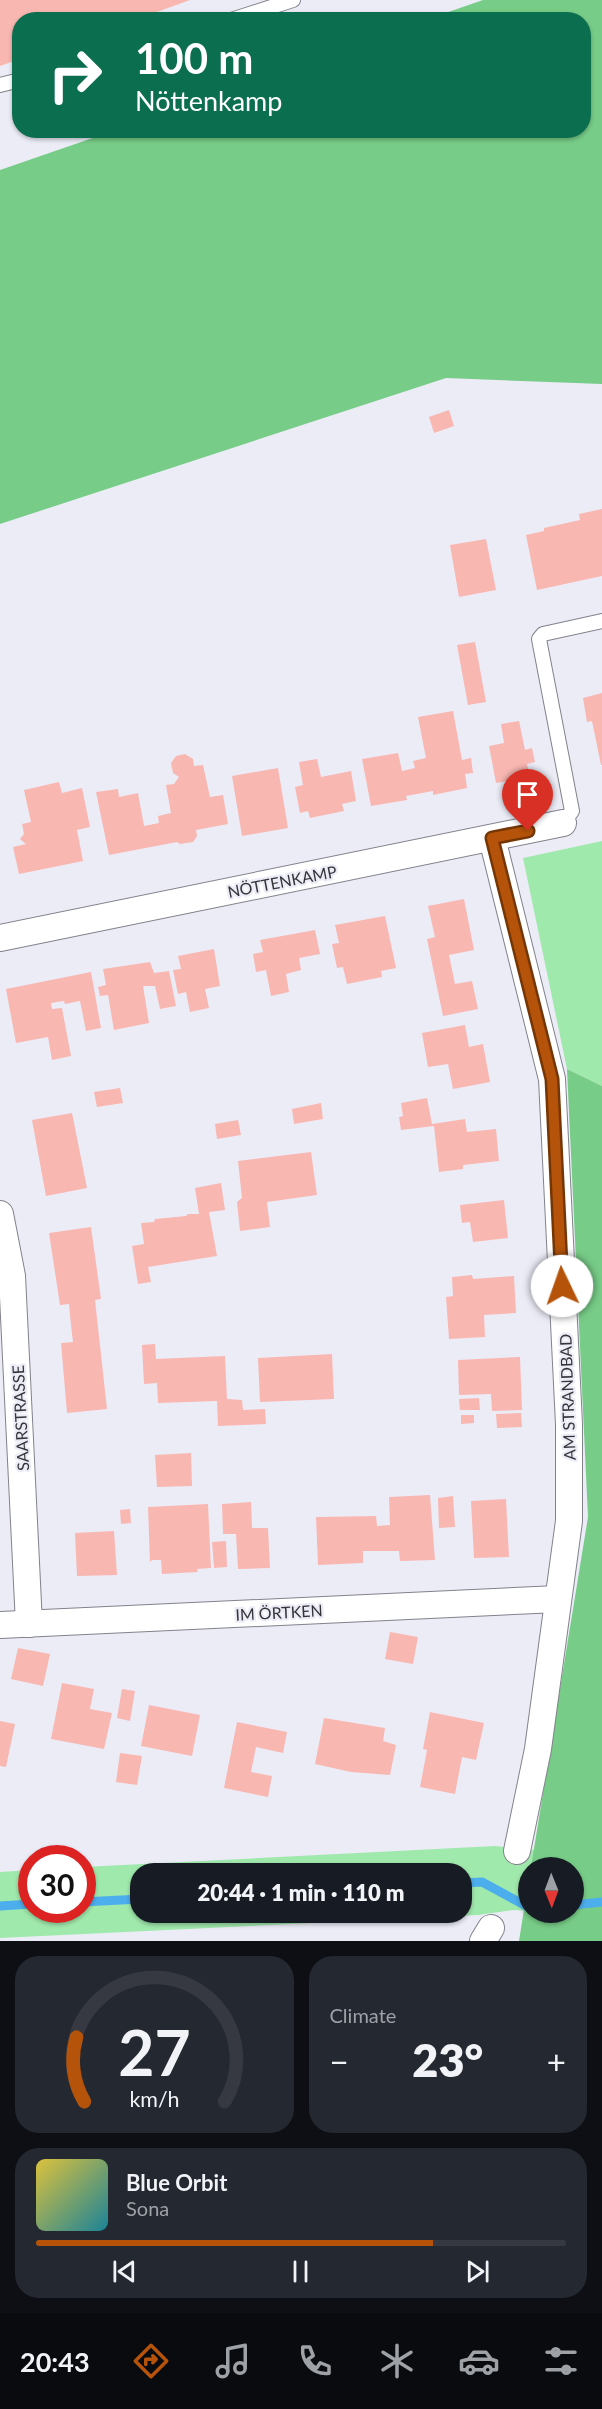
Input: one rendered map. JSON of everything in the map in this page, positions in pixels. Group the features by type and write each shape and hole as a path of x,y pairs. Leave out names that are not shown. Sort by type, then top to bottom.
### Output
{"street":[{"name":"NÖTTENKAMP","path":"0,938 563,823"},
{"name":"AM STRANDBAD","path":"492,838 552,1079 569,1424 569,1521 538,1749 517,1851"},
{"name":"SAARSTRASSE","path":"0,1214 12,1276 29,1624"},
{"name":"IM ÖRTKEN","path":"0,1625 558,1599"}],"lane":[{"path":"255,12 292,0"},
{"path":"563,823 572,811 539,639 543,634 602,621"}],"green space":[{"path":"483,0 602,0 602,384 446,378 0,524 0,170 93,138 591,138 591,12 448,12"},
{"path":"602,841 602,1086 567,1069 523,858"},
{"path":"567,1069 602,1086 602,1941 519,1941 522,1923 584,1923 584,1857 533,1857 588,1517"},
{"path":"495,1846 567,1853 569,1857 518,1857 518,1910 472,1915 472,1863 161,1863"},
{"path":"130,1865 130,1923 312,1923 0,1938 0,1872 18,1871 18,1923 96,1923 96,1866"}],"building":[{"path":"0,0 190,0 157,12 12,12 12,62 0,66"},
{"path":"449,410 454,426 434,433 429,417"},
{"path":"602,509 602,576 537,590 526,535 544,531 544,528 580,520 579,514"},
{"path":"486,539 496,590 459,597 450,545"},
{"path":"475,642 486,702 468,705 457,645"},
{"path":"602,693 601,765 592,721 587,722 583,698"},
{"path":"453,711 462,760 471,758 473,773 465,774 467,788 433,795 433,791 406,796 407,800 371,806 362,759 398,753 402,771 415,768 413,761 426,758 418,717"},
{"path":"519,721 525,750 532,748 535,762 527,764 530,777 496,783 489,746 504,743 501,724"},
{"path":"185,754 193,759 194,766 203,765 210,797 223,795 228,824 196,830 197,836 193,842 180,844 177,842 109,855 96,792 118,789 119,797 138,793 144,826 159,823 158,816 171,813 166,785 174,784 179,777 173,773 171,763 176,756"},
{"path":"317,759 321,777 351,771 356,801 342,804 344,811 310,818 308,811 300,813 295,787 303,785 299,762"},
{"path":"278,768 288,828 242,836 232,776"},
{"path":"59,782 62,793 82,788 90,827 77,830 83,861 19,874 13,847 26,844 20,839 24,834 22,824 31,822 24,790"},
{"path":"464,899 474,950 449,955 455,984 472,981 478,1009 443,1016 427,939 435,937 428,906"},
{"path":"385,916 396,968 381,971 382,977 347,984 343,967 337,968 332,944 339,943 335,925"},
{"path":"315,930 320,954 299,958 301,970 286,974 289,992 271,996 266,970 256,972 253,954 263,952 260,940"},
{"path":"214,949 220,986 205,989 209,1008 190,1012 186,992 178,994 173,970 181,969 178,956"},
{"path":"150,962 154,973 169,971 176,1006 160,1009 155,986 143,986 149,1023 114,1030 108,995 100,996 98,987 106,985 103,969"},
{"path":"91,972 101,1028 86,1031 80,1001 65,1004 64,1001 51,1003 52,1009 62,1008 71,1056 52,1060 48,1037 16,1043 6,989"},
{"path":"465,1025 469,1047 483,1044 490,1082 453,1089 448,1064 428,1067 422,1033"},
{"path":"120,1088 123,1103 97,1107 94,1092"},
{"path":"427,1098 432,1124 465,1119 467,1132 496,1129 499,1161 463,1165 463,1169 439,1172 434,1126 401,1130 399,1117 403,1116 401,1103"},
{"path":"321,1103 323,1119 294,1124 292,1109"},
{"path":"72,1113 87,1188 46,1196 32,1120"},
{"path":"238,1120 241,1135 217,1139 215,1124"},
{"path":"311,1152 317,1195 267,1202 270,1227 240,1231 237,1202 242,1198 238,1161"},
{"path":"221,1183 225,1210 209,1212 217,1256 148,1267 151,1282 138,1284 132,1246 144,1244 141,1223 154,1222 155,1219 199,1214 195,1188"},
{"path":"504,1200 508,1238 473,1242 470,1222 462,1223 460,1205"},
{"path":"91,1227 101,1299 95,1300 107,1409 67,1413 61,1343 73,1342 69,1304 60,1305 49,1233"},
{"path":"472,1275 473,1279 514,1276 516,1313 484,1315 485,1337 449,1339 446,1297 453,1296 452,1277"},
{"path":"155,1344 156,1359 225,1356 227,1399 242,1400 243,1410 265,1409 266,1424 218,1426 217,1401 158,1403 157,1383 144,1384 142,1345"},
{"path":"332,1354 334,1399 260,1402 258,1358"},
{"path":"520,1357 522,1410 492,1411 491,1394 459,1395 458,1360"},
{"path":"479,1398 480,1410 460,1410 459,1399"},
{"path":"521,1413 522,1427 497,1428 496,1414"},
{"path":"461,1415 474,1415 474,1423 461,1424"},
{"path":"191,1453 192,1486 157,1487 155,1455"},
{"path":"430,1495 435,1560 400,1561 399,1551 363,1551 363,1563 318,1565 316,1517 376,1516 377,1526 390,1525 389,1497"},
{"path":"453,1496 455,1527 439,1528 438,1498"},
{"path":"506,1499 509,1557 474,1558 471,1501"},
{"path":"251,1502 252,1528 268,1528 270,1568 238,1569 236,1534 223,1534 222,1504"},
{"path":"208,1504 211,1568 197,1569 198,1572 162,1574 161,1560 150,1562 148,1507"},
{"path":"130,1509 131,1523 121,1524 120,1510"},
{"path":"114,1531 117,1575 77,1576 75,1533"},
{"path":"226,1541 227,1567 214,1568 212,1542"},
{"path":"390,1632 418,1637 413,1664 385,1659"},
{"path":"18,1648 50,1654 43,1686 11,1679"},
{"path":"62,1683 94,1689 90,1709 112,1713 104,1749 51,1739"},
{"path":"122,1689 135,1691 130,1721 117,1718"},
{"path":"149,1705 200,1715 192,1756 141,1746"},
{"path":"430,1712 484,1723 476,1760 462,1757 455,1794 420,1787 427,1750 423,1749"},
{"path":"324,1718 385,1728 383,1741 396,1745 390,1775 351,1772 315,1764"},
{"path":"0,1721 15,1724 6,1767 0,1766"},
{"path":"237,1722 287,1732 283,1753 256,1747 251,1772 272,1776 268,1797 224,1788"},
{"path":"120,1753 142,1756 137,1785 116,1782"}],"waterway":[{"path":"472,1882 482,1882 518,1902"},
{"path":"96,1901 130,1900"},
{"path":"584,1904 602,1902"},
{"path":"0,1906 18,1905"}],"route":[{"path":"528,831 492,838 552,1079 562,1286"}]}
